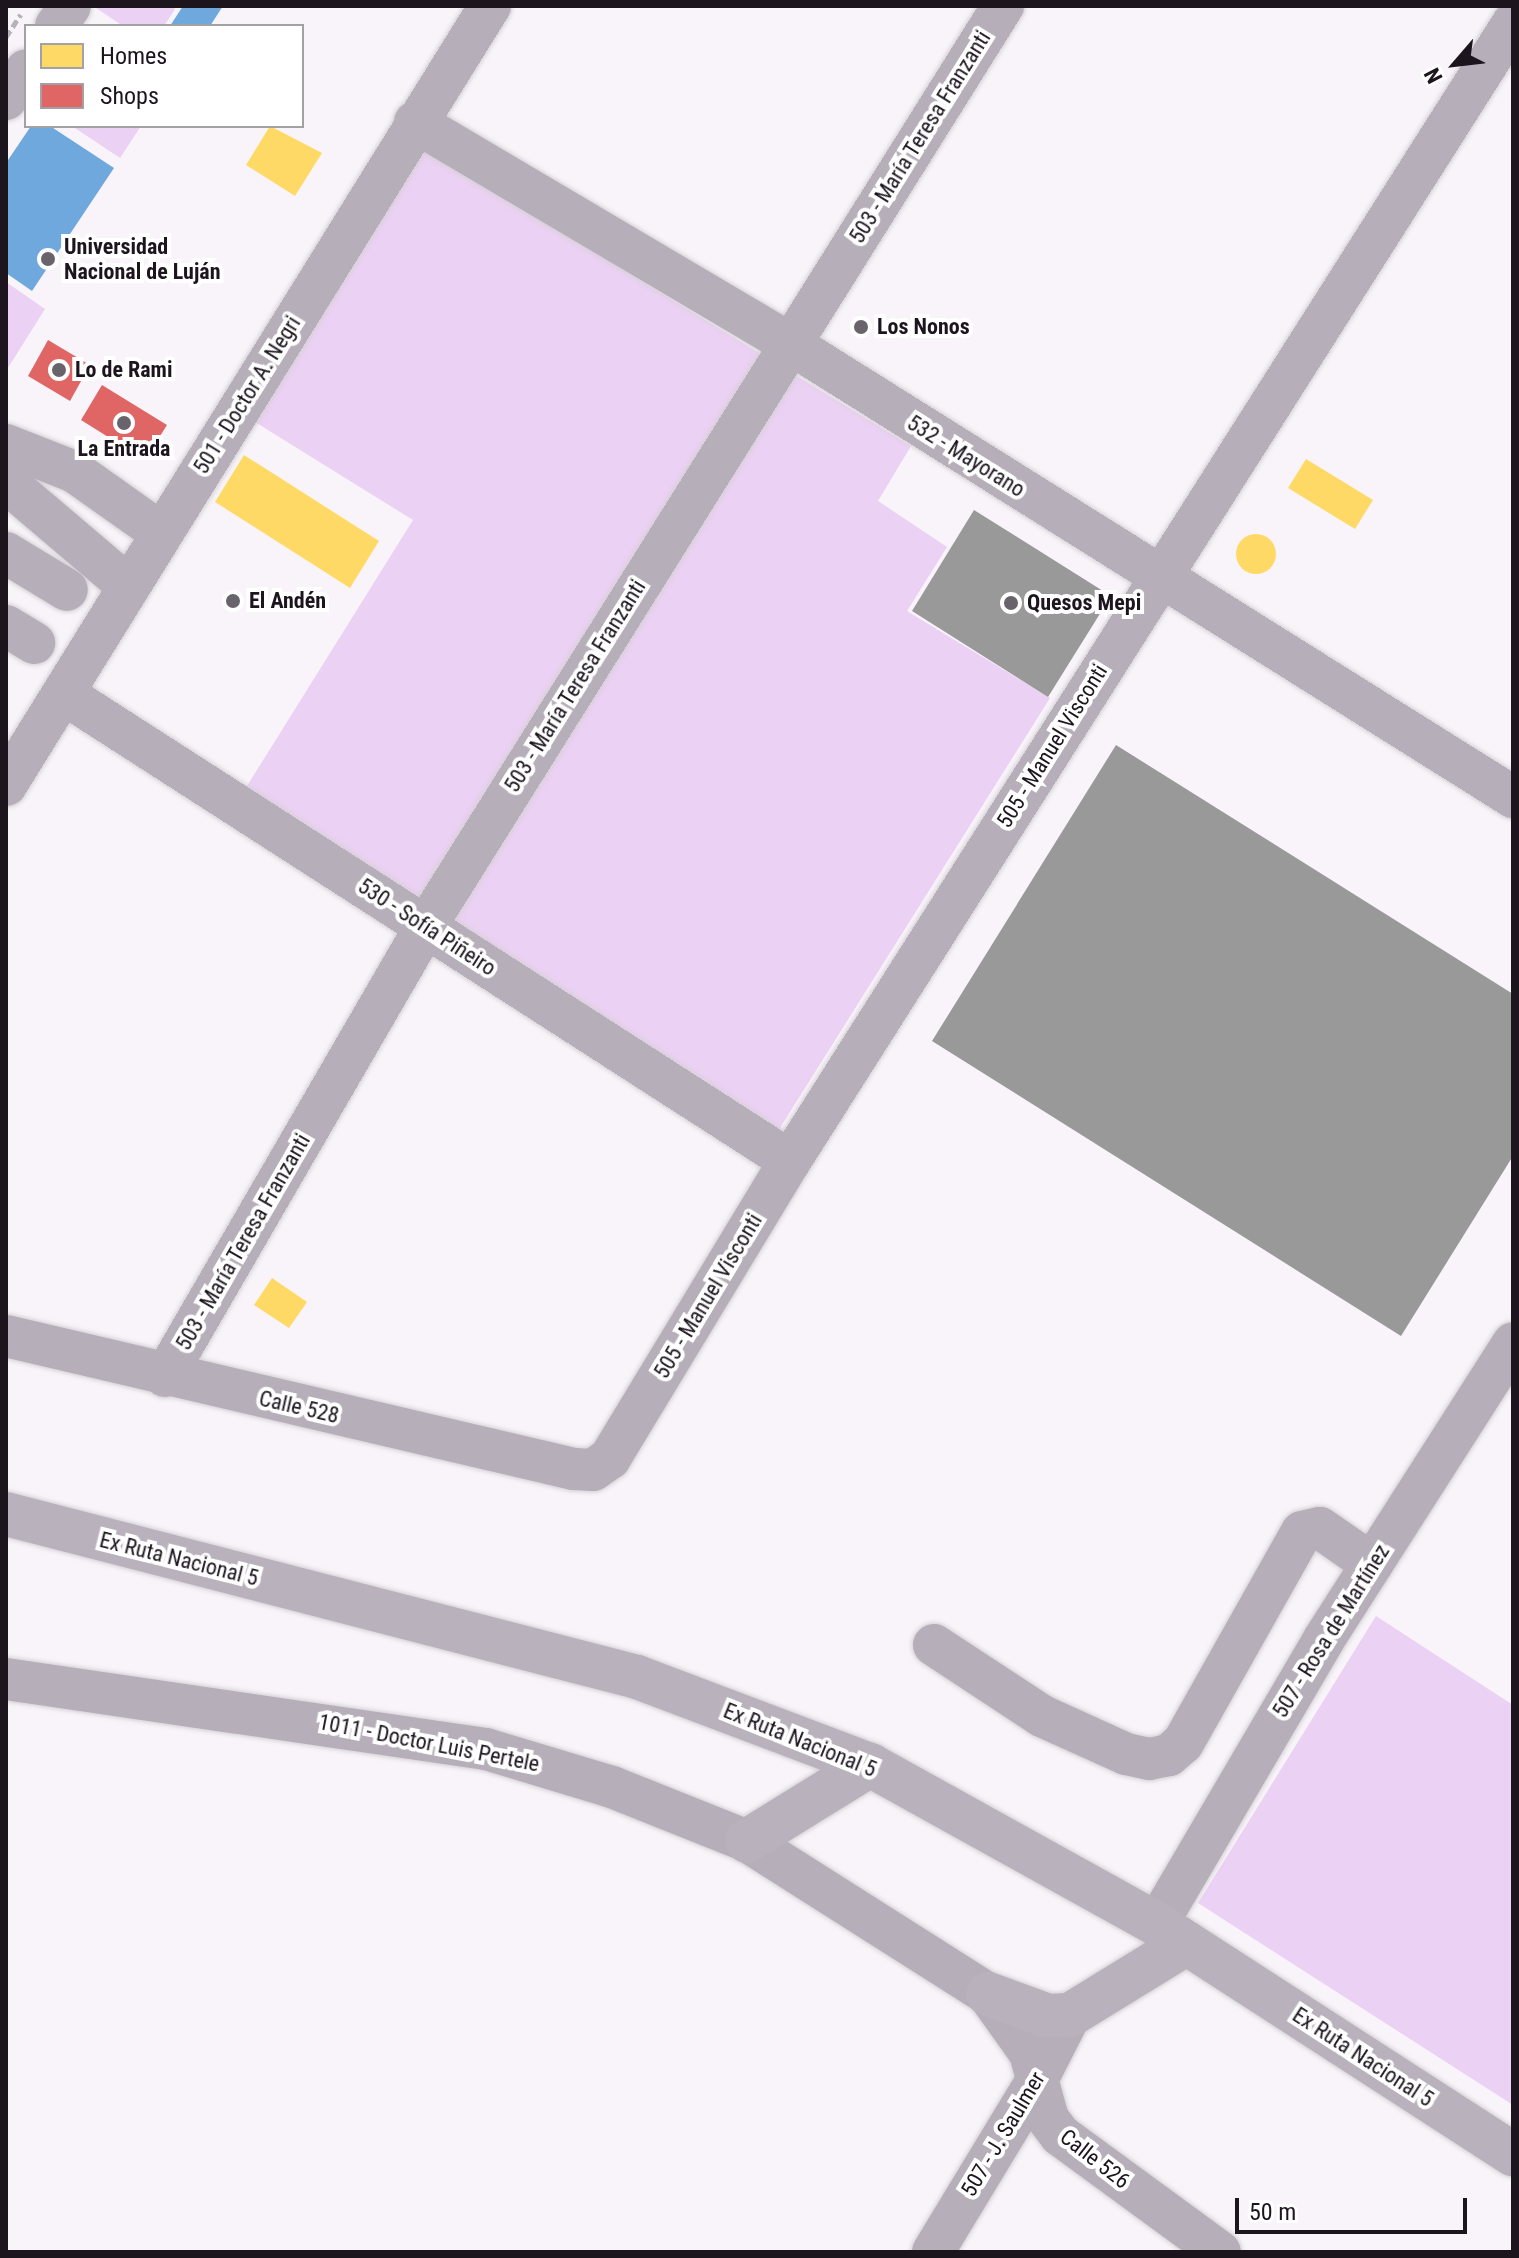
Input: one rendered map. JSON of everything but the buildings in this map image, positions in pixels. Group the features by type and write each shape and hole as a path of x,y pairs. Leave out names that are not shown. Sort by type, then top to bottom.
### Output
{"main road":[{"name":"Ex Ruta Nacional 5","path":"6,1514 637,1677 870,1765 1172,1934 1513,2154"},
{"path":"747,1841 870,1765"},
{"path":"988,1994 1048,2016 1070,2015 1172,1934"}],"street":[{"path":"57,24 70,6"},
{"name":"501 - Doctor A. Negri","path":"6,785 64,694 127,585 490,6"},
{"name":"503 - María Teresa Franzanti","path":"165,1376 426,926 1003,6"},
{"name":"505 - Manuel Visconti","path":"593,1470 610,1458 790,1161 1513,23"},
{"path":"6,99 24,73"},
{"name":"532 - Mayorano","path":"415,122 789,343 1159,578 1513,797"},
{"path":"7,475 75,472 161,533"},
{"path":"7,475 127,585"},
{"path":"6,553 67,590"},
{"name":"530 - Sofía Piñeiro","path":"64,694 790,1161"},
{"name":"Calle 528","path":"6,1336 165,1376 593,1470"},
{"name":"507 - Rosa de Martínez","path":"1172,1934 1372,1564 1513,1343"},
{"path":"934,1645 1042,1716 1126,1754 1149,1759 1169,1755 1183,1743 1302,1532 1320,1528 1372,1564"},
{"name":"1011 - Doctor Luis Pertele","path":"6,1679 486,1749 612,1787 747,1841 988,1994"},
{"name":"Calle 526","path":"988,1994 1017,2028 1048,2119 1060,2135 1220,2252"},
{"name":"507 - J. Saulmer","path":"933,2252 1037,2080 1070,2015"}],"path":[{"path":"6,37 26,6"}],"shaded area":[{"path":"93,6 171,6 175,9 165,24 120,24"},
{"path":"75,128 140,128 120,158"},
{"path":"424,148 911,446 878,501 947,547 907,611 1050,698 778,1131 242,794 413,520 255,422"},
{"path":"6,282 45,309 6,371"},
{"path":"1376,1616 1513,1705 1513,2105 1198,1903"}],"place":[{"name":"Universidad Nacional de Luján","path":"48,259"},
{"name":"Los Nonos","path":"861,327"},
{"name":"Lo de Rami","path":"59,370"},
{"name":"La Entrada","path":"124,423"},
{"name":"El Andén","path":"233,601"},
{"name":"Quesos Mepi","path":"1011,603"}]}
